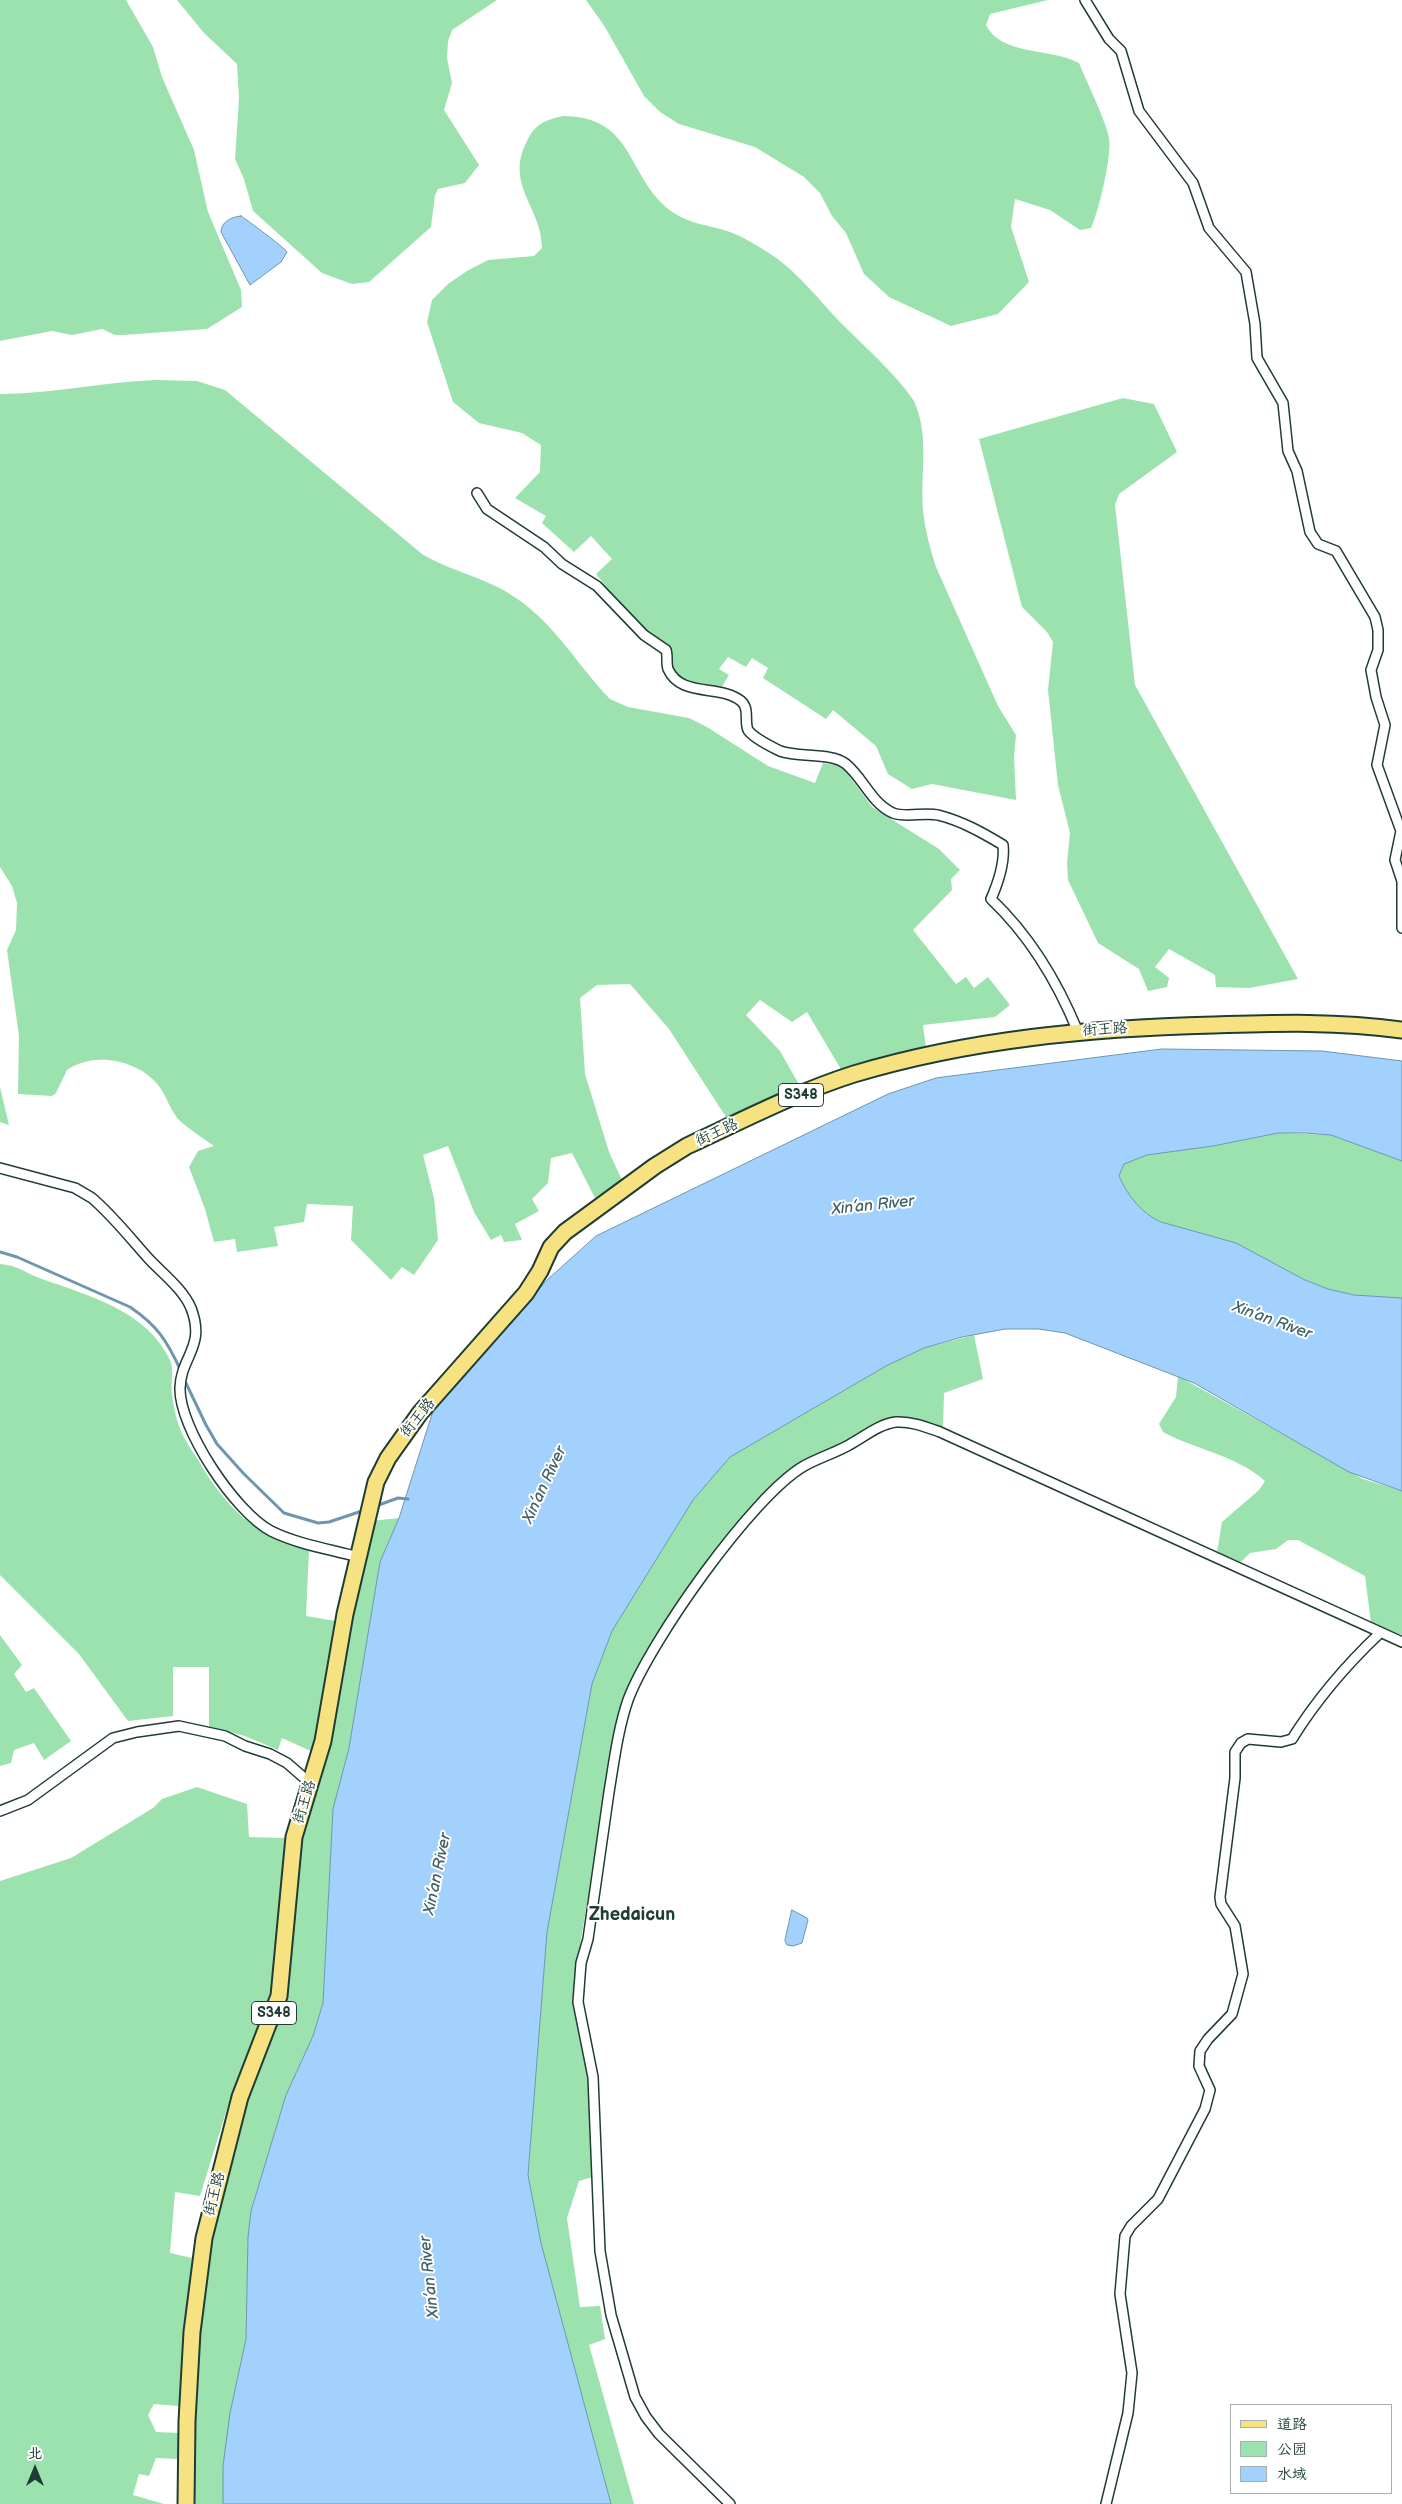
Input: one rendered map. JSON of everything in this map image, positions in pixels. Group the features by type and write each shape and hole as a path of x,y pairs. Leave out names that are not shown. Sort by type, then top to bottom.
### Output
{"main road":[{"name":"街王路","path":"186,2504 189,2381 198,2270 217,2185 240,2097 279,1996 294,1837 323,1740 370,1501 376,1482 398,1442 420,1413 526,1293 556,1240 614,1195 671,1155 787,1101 854,1074 977,1045 1078,1032 1306,1022 1402,1030"}],"street":[{"path":"1085,0 1109,39 1121,51 1139,111 1193,183 1209,228 1246,272 1255,324 1257,358 1283,403 1288,451 1297,471 1310,532 1318,544 1336,551 1375,616 1378,630 1378,650 1371,670 1376,697 1385,725 1378,765 1388,798 1401,828 1395,860 1402,881 1402,928"},
{"path":"477,493 487,509 544,547 562,564 597,586 644,635 666,650 668,668 680,683 701,690 725,692 742,702 747,711 747,726 751,733 779,750 801,756 833,758 843,763 877,802 893,812 904,815 937,815 974,827 1003,845 1004,852 998,882 991,899 1032,945 1068,1006 1078,1032"},
{"path":"0,1168 75,1188 92,1198 185,1297 194,1318 196,1337 181,1379 182,1406 212,1469 239,1504 270,1530 296,1540 358,1557"},
{"path":"730,2504 652,2426 635,2397 623,2359 602,2267 594,2084 578,2002 581,1963 588,1939 612,1775 624,1715 632,1689 644,1664 699,1582 754,1512 804,1466 841,1449 884,1425 903,1422 940,1432 1402,1642"},
{"path":"1106,2504 1128,2413 1132,2373 1120,2294 1125,2236 1162,2192 1205,2109 1210,2090 1199,2066 1200,2052 1208,2039 1232,2014 1243,1974 1235,1926 1221,1904 1220,1897 1235,1778 1236,1752 1241,1743 1248,1739 1281,1742 1292,1739 1317,1700 1380,1632"},
{"path":"0,1811 36,1795 114,1738 137,1732 179,1726 225,1736 245,1746 270,1754 288,1763 310,1783"}],"green space":[{"path":"0,0 126,0 153,47 162,77 194,150 208,212 241,290 242,307 207,329 123,335 115,335 102,329 72,335 52,331 0,341"},
{"path":"177,0 497,0 452,30 448,41 447,58 452,83 444,110 479,165 465,183 438,189 435,195 431,227 369,282 352,284 322,273 253,211 244,179 235,159 239,98 237,64 204,33"},
{"path":"586,0 1048,0 990,14 986,25 993,35 1015,47 1068,58 1079,63 1100,111 1109,138 1109,157 1104,183 1091,228 1080,230 1050,210 1015,199 1011,227 1029,282 998,314 951,326 889,297 864,274 846,233 832,216 820,193 804,177 755,147 679,124 660,112 644,96 605,27"},
{"path":"563,116 587,119 605,127 618,138 658,200 674,213 693,222 742,237 786,265 889,370 914,401 922,428 922,496 925,525 930,546 936,567 998,706 1016,735 1014,757 1016,800 932,784 912,789 888,774 876,746 833,710 826,719 763,678 768,668 752,658 746,667 728,657 719,669 729,675 720,690 690,685 679,677 671,661 669,649 631,618 596,574 612,559 591,536 574,552 542,523 546,516 515,498 540,472 541,445 522,433 479,423 453,402 427,322 432,300 448,284 467,271 488,260 534,256 542,248 536,220 522,183 520,171 521,157 533,130 546,121"},
{"path":"155,380 197,381 225,390 422,554 445,566 494,585 530,608 543,620 610,699 628,707 689,718 707,727 768,766 815,783 823,763 842,766 872,807 939,849 960,870 951,879 952,890 913,930 956,984 966,977 974,988 988,977 1010,1005 995,1017 923,1025 926,1048 842,1071 807,1012 792,1022 760,1000 746,1015 780,1051 801,1088 726,1117 669,1029 630,984 597,985 580,998 585,1074 609,1152 622,1180 595,1198 572,1153 551,1158 548,1183 532,1199 539,1211 515,1224 522,1240 504,1242 501,1235 491,1240 474,1212 448,1146 423,1155 434,1198 438,1240 414,1275 402,1267 391,1280 351,1240 353,1206 307,1204 304,1222 274,1227 278,1246 237,1252 235,1239 214,1242 205,1209 189,1167 198,1151 214,1146 180,1121 161,1089 149,1076 128,1064 115,1061 90,1061 78,1064 67,1070 56,1093 52,1096 18,1094 19,1036 7,950 16,930 17,903 12,886 0,867 0,394 39,392"},
{"path":"1123,398 1154,404 1177,452 1119,494 1115,505 1135,685 1298,979 1249,988 1216,987 1215,975 1169,949 1155,967 1169,978 1167,987 1148,991 1139,969 1098,943 1068,880 1067,863 1070,833 1058,785 1048,690 1053,642 1047,632 1022,607 979,439"},
{"path":"0,1087 9,1125 0,1122"},
{"path":"1278,1133 1331,1135 1402,1161 1402,1298 1354,1295 1328,1289 1305,1280 1236,1243 1154,1219 1136,1203 1126,1190 1119,1176 1123,1164 1147,1155 1213,1146"},
{"path":"0,1264 18,1268 42,1279 98,1299 132,1317 147,1329 160,1343 170,1360 173,1401 177,1420 182,1433 209,1477 231,1506 244,1518 273,1537 309,1551 306,1616 336,1621 313,1752 282,1738 278,1750 245,1736 209,1727 209,1667 173,1667 173,1716 128,1721 79,1654 0,1575"},
{"path":"974,1335 983,1379 944,1393 943,1428 917,1420 887,1419 801,1464 753,1505 687,1592 641,1665 604,1803 575,1975 574,2003 589,2068 593,2177 579,2181 567,2218 580,2307 600,2306 605,2339 589,2345 634,2504 611,2504 541,2243 528,2175 547,1932 592,1684 612,1631 693,1500 730,1457 886,1366 924,1348"},
{"path":"1178,1376 1363,1479 1402,1491 1402,1635 1371,1623 1365,1576 1298,1540 1288,1540 1276,1549 1250,1553 1241,1562 1217,1552 1222,1522 1259,1490 1265,1481 1254,1472 1229,1459 1163,1432 1159,1424 1176,1397"},
{"path":"399,1518 380,1562 349,1748 333,1809 323,2003 313,2036 286,2095 251,2211 248,2237 246,2339 230,2413 223,2466 223,2504 191,2504 198,2332 210,2239 246,2098 274,2028 300,1838 371,1521"},
{"path":"0,1635 22,1665 14,1674 26,1692 34,1688 71,1741 44,1760 34,1743 14,1750 11,1763 0,1766"},
{"path":"197,1787 247,1804 249,1837 286,1838 275,1974 259,2033 230,2099 200,2196 175,2192 170,2253 192,2258 179,2406 154,2404 148,2415 156,2432 179,2433 178,2459 156,2458 149,2476 139,2474 133,2495 164,2504 0,2504 0,1881 71,1858 153,1808 162,1799"}],"water":[{"path":"241,216 287,252 281,262 250,285 221,232 221,228 227,221"},
{"name":"Xin’an River","path":"1162,1049 1322,1051 1402,1061 1402,1161 1331,1135 1278,1133 1213,1146 1147,1155 1124,1164 1119,1176 1126,1190 1136,1203 1154,1219 1236,1243 1305,1280 1328,1289 1354,1295 1402,1298 1402,1491 1349,1472 1194,1383 1065,1333 1039,1329 1005,1329 962,1337 924,1348 886,1366 730,1457 693,1500 612,1631 592,1684 547,1932 528,2175 541,2243 611,2504 223,2504 223,2466 230,2413 246,2339 248,2237 251,2211 286,2095 313,2036 323,2003 333,1809 349,1748 380,1562 399,1518 433,1411 547,1280 596,1236 888,1094 936,1078"},
{"path":"792,1910 808,1920 802,1943 793,1946 787,1945 785,1941"}],"waterway":[{"path":"0,1252 17,1257 130,1307 148,1321 161,1335 181,1371"},
{"path":"184,1379 217,1444 244,1474 284,1513 318,1523 329,1522 365,1510"},
{"path":"376,1506 398,1498 408,1499"}],"district":[{"name":"Zhedaicun","path":"632,1915"}]}
